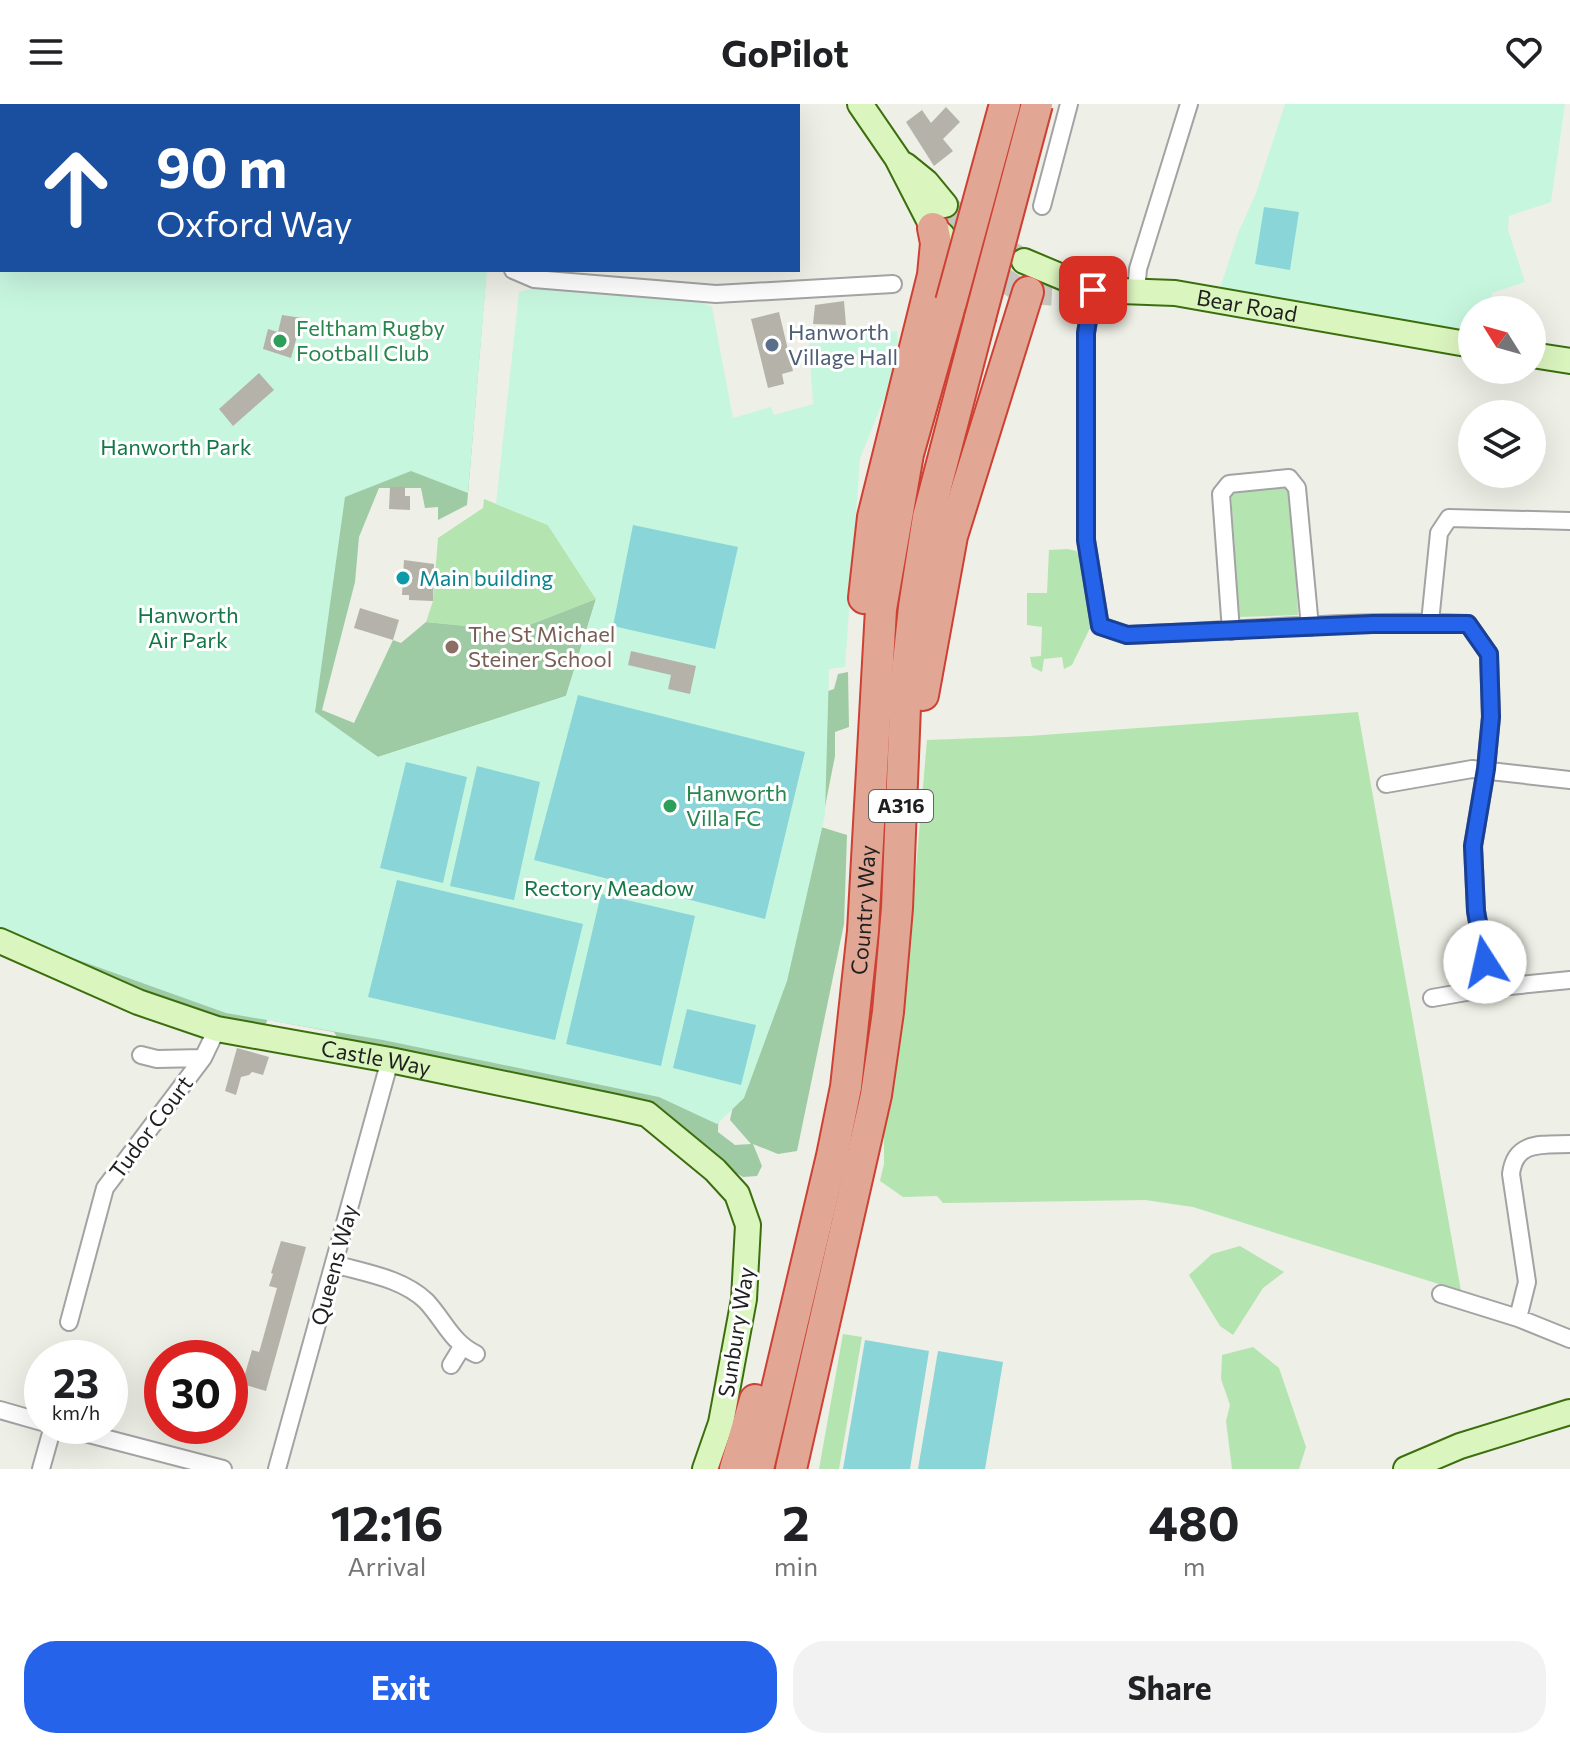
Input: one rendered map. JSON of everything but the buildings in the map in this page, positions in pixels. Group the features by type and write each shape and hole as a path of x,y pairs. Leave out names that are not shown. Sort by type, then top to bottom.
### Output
{"highway":[{"name":"Country Way","path":"758,1469 846,1087 863,931 881,609 908,454 1005,104"},
{"name":"Country Way","path":"791,1469 876,1095 888,1012 897,908 906,681 928,517 1037,104"},
{"path":"866,848 861,648 873,517 933,275 940,223"},
{"path":"897,908 926,678 952,536 1022,278"},
{"path":"735,1469 769,1352 813,1240"},
{"path":"803,1423 806,1469"}],"street":[{"path":"860,104 940,223"},
{"path":"1042,206 1069,104"},
{"path":"1136,291 1138,269 1189,104"},
{"path":"518,272 534,279 716,294 893,284"},
{"name":"Bear Road","path":"1022,278 1088,289 1175,293 1458,343"},
{"path":"1088,289 1086,540 1100,626 1127,635 1430,622 1468,624 1489,654 1491,717 1473,846 1476,911 1489,988"},
{"path":"1546,357 1570,361"},
{"path":"1231,631 1221,494 1229,484 1289,478 1297,488 1310,627"},
{"path":"1430,622 1439,533 1449,518 1570,521"},
{"path":"1386,784 1472,769 1570,780"},
{"name":"Castle Way","path":"0,941 138,1002 217,1029 390,1060 647,1114 715,1170 737,1194"},
{"path":"1432,998 1489,988 1570,980"},
{"name":"Tudor Court","path":"69,1322 105,1188 203,1058 217,1029"},
{"path":"141,1055 157,1059 203,1058"},
{"name":"Queens Way","path":"277,1469 390,1060"},
{"path":"1518,1318 1527,1282 1512,1165 1516,1156 1532,1146 1570,1144"},
{"name":"Sunbury Way","path":"705,1469 721,1423 744,1299 748,1225 737,1194"},
{"path":"334,1264 396,1282 425,1300 469,1351 451,1365"},
{"path":"1441,1294 1518,1318 1570,1339"},
{"path":"0,1410 24,1417"},
{"path":"1406,1469 1460,1446 1570,1412"},
{"path":"41,1469 49,1444"},
{"path":"125,1444 223,1469"}],"green space":[{"path":"1285,104 1565,104 1551,202 1509,216 1508,230 1525,282 1492,293 1491,296 1458,296 1458,330 1220,288 1238,233 1256,193"},
{"path":"0,272 487,272 468,493 411,471 345,497 315,712 378,757 566,696 596,599 548,525 496,504 519,292 535,288 696,300 712,307 733,418 771,407 774,415 813,404 809,342 897,331 899,362 860,458 845,667 829,669 825,815 787,981 744,1098 717,1124 659,1097 383,1040 226,1013 0,932"},
{"path":"486,278 467,505 438,520 438,507 425,508 421,488 379,488 359,537 355,582 322,710 354,723 393,640 401,643 426,622 514,631 596,599 566,696 378,757 348,737 719,1102 718,1132 735,1145 751,1144 730,1120 822,693 834,689 838,674 848,672 849,727 835,732 835,756 821,827 847,835 844,924 797,1151 778,1154 753,1144 762,1166 757,1176 743,1177 695,1150 672,1119 645,1103 341,1044 334,1032 274,1021 269,1016 264,1028 235,1026 33,949 312,446"},
{"path":"1291,488 1298,615 1239,617 1231,492"},
{"path":"484,499 548,525 596,599 514,631 426,622 433,601 438,538 483,508"},
{"path":"1068,549 1080,556 1090,628 1072,665 1064,669 1062,657 1044,659 1042,672 1032,667 1030,657 1041,656 1042,627 1027,625 1027,593 1047,593 1049,550"},
{"path":"1358,712 1461,1291 1193,1207 1145,1200 943,1203 937,1196 903,1197 880,1181 884,1164 884,1118 907,973 927,740 1029,736"},
{"path":"1240,1246 1284,1272 1263,1288 1233,1335 1220,1326 1189,1275 1212,1254"},
{"path":"843,1334 862,1337 839,1469 819,1469"},
{"path":"1253,1347 1279,1368 1306,1447 1299,1469 1232,1469 1226,1421 1230,1405 1221,1379 1222,1355"}],"shaded area":[{"path":"1264,207 1299,212 1290,270 1255,264"},
{"path":"633,525 738,547 715,649 613,626"},
{"name":"Hanworth Villa FC","path":"578,695 805,752 765,919 534,860"},
{"path":"406,762 467,777 443,883 380,868"},
{"path":"477,766 540,782 514,900 450,886"},
{"path":"397,880 583,924 555,1040 368,997"},
{"path":"601,894 695,916 661,1066 566,1044"},
{"path":"687,1009 756,1025 741,1085 673,1068"},
{"path":"865,1340 929,1351 910,1469 843,1469"},
{"path":"938,1351 1003,1362 985,1469 918,1469"}],"tunnel":[{"path":"945,205 986,239 1024,261"},
{"path":"942,235 1015,287"},
{"path":"1028,292 1062,294 1083,288"}],"place":[{"name":"Feltham Rugby Football Club","path":"280,341"},
{"name":"Hanworth Village Hall","path":"772,345"},
{"name":"Main building","path":"403,578"},
{"name":"The St Michael Steiner School","path":"452,647"},
{"name":"Hanworth Villa FC","path":"670,806"}],"route":[{"path":"1093,290 1086,333 1086,540 1100,626 1127,635 1430,622 1468,624 1489,654 1491,717 1473,846 1476,911 1485,962"}],"park label":[{"name":"Hanworth Park","path":"176,447"},
{"name":"Hanworth Air Park","path":"188,628"},
{"name":"Rectory Meadow","path":"609,888"}]}
